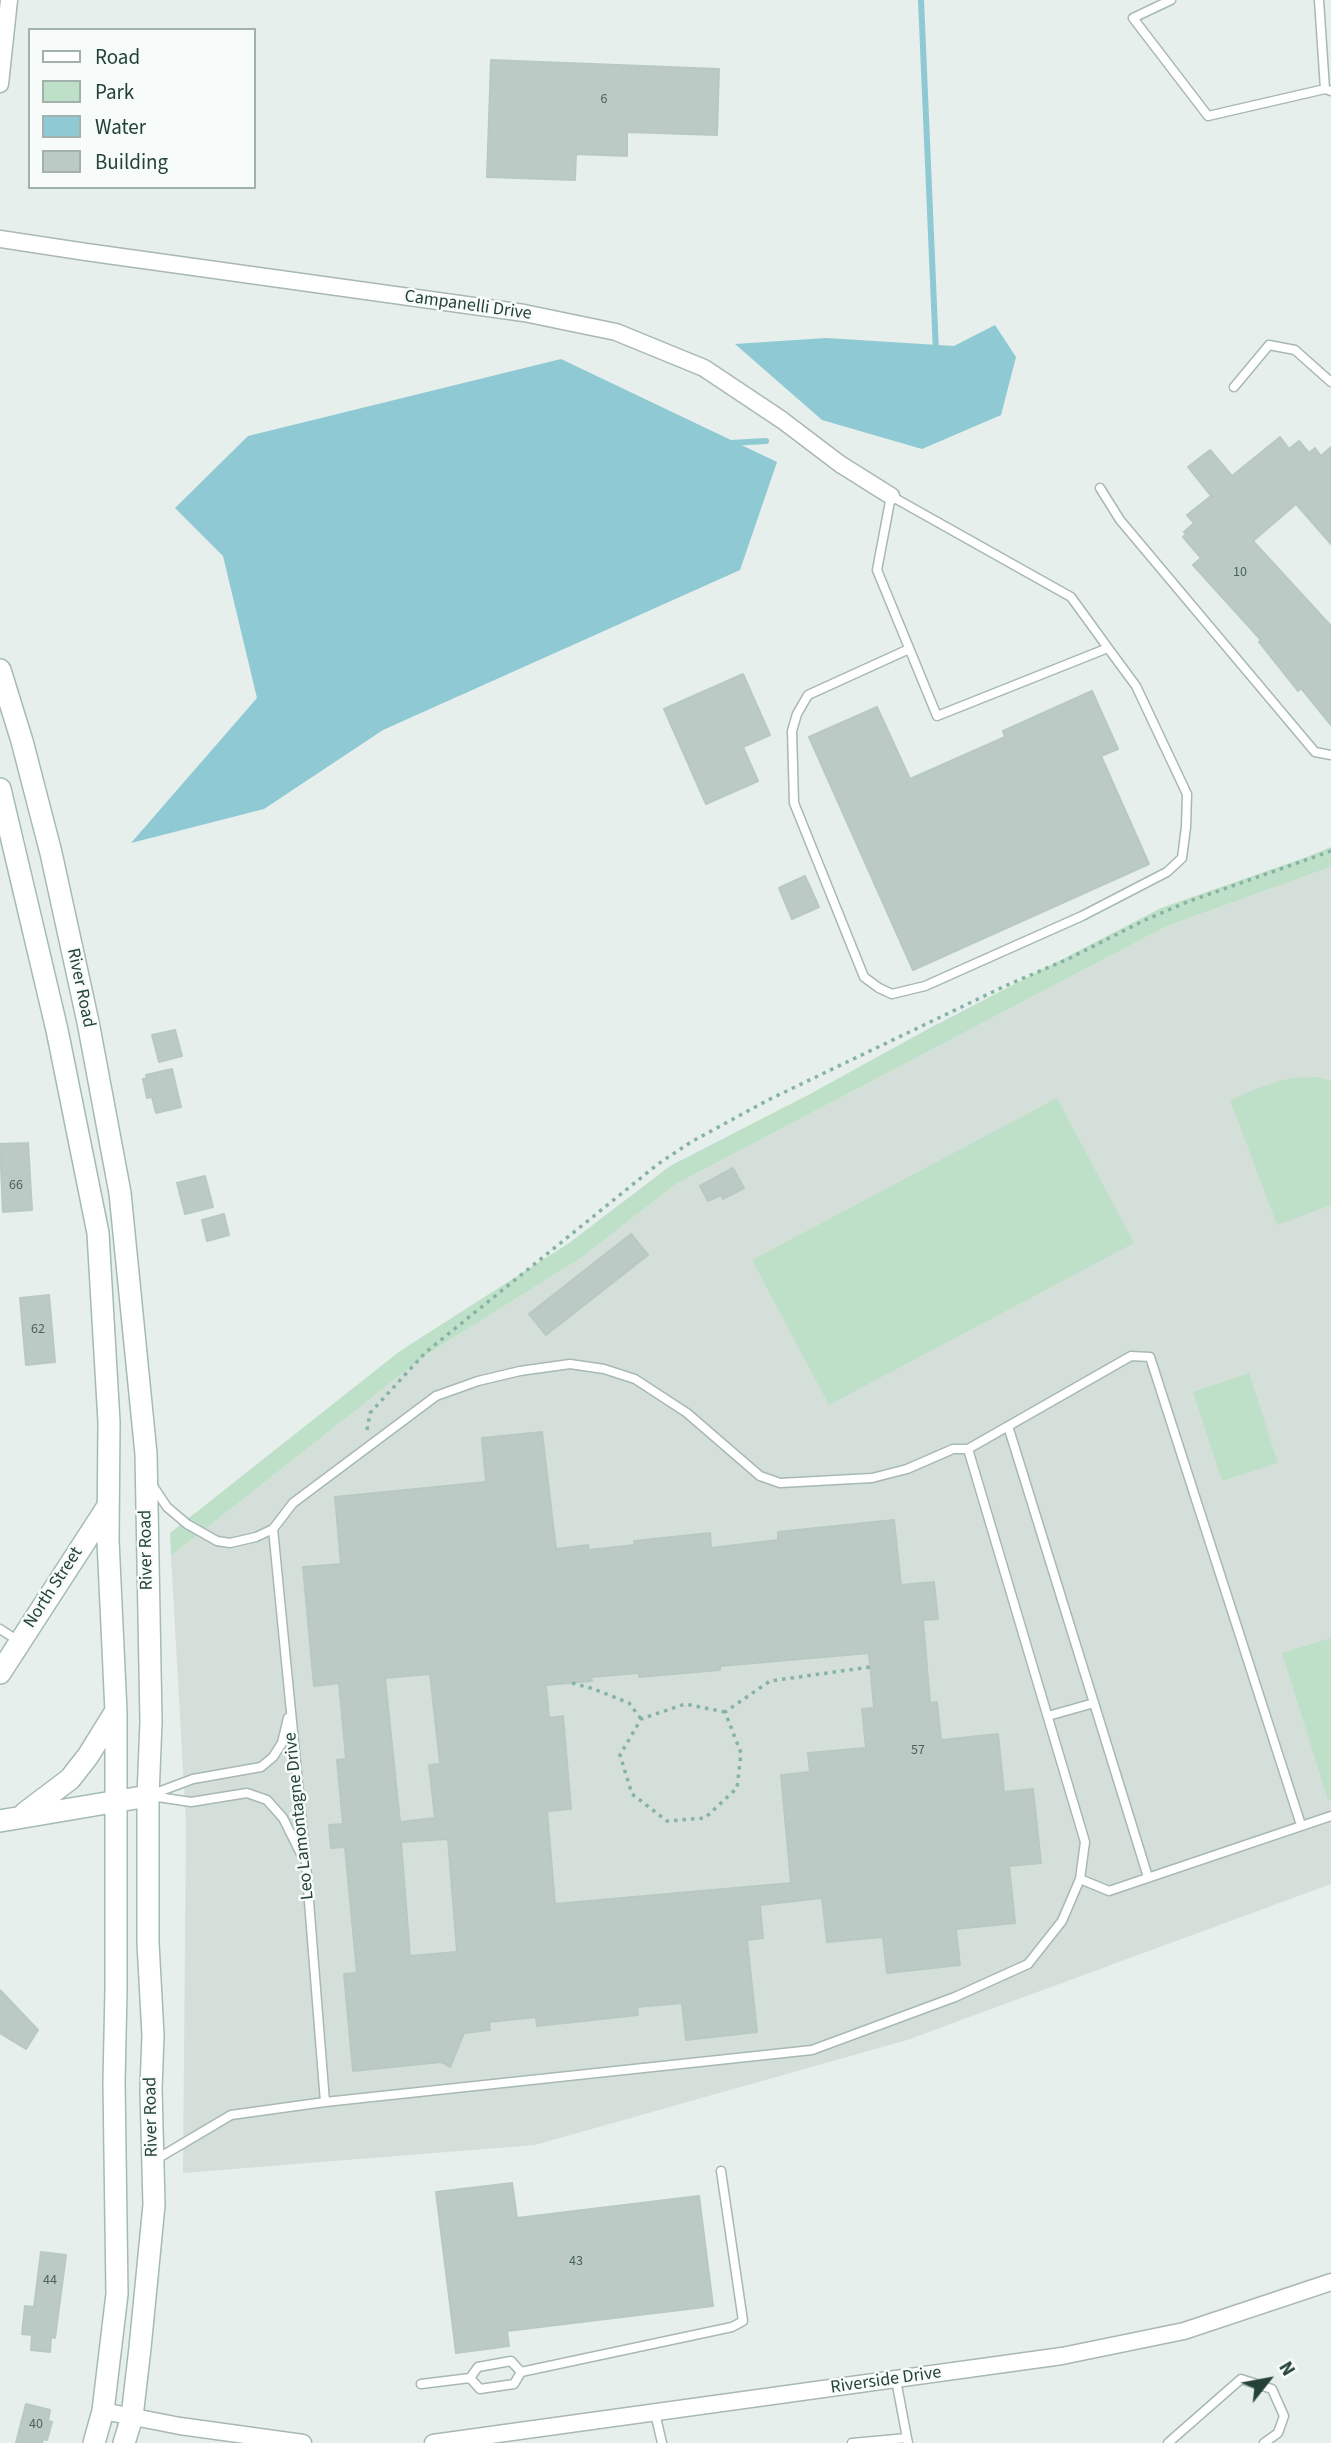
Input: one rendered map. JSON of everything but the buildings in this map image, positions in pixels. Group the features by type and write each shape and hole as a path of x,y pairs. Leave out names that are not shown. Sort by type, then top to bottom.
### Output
{"main road":[{"name":"River Road","path":"0,670 22,741 51,853 88,1022 120,1193 146,1454 151,1722 148,1943 153,2035 154,2205 132,2417 124,2443"},
{"name":"River Road","path":"0,789 57,1030 98,1233 108,1422 108,1540 116,1712 114,1800 117,2294 103,2411 94,2443"},
{"name":"North Street","path":"0,1673 109,1504"},
{"path":"9,1819 70,1779 116,1712"},
{"path":"9,1819 148,1796"}],"street":[{"path":"0,84 9,0"},
{"name":"Campanelli Drive","path":"0,239 524,313 616,332 704,368 782,420 840,464 891,496"},
{"name":"Riverside Drive","path":"433,2443 1062,2356 1184,2331 1331,2282"},
{"path":"103,2411 303,2443"}],"lane":[{"path":"1171,0 1133,18 1208,116 1328,90 1319,0"},
{"path":"1234,387 1269,345 1295,350 1331,382"},
{"path":"1100,488 1120,520 1315,752 1331,755"},
{"path":"909,649 808,695 797,714 792,731 794,803 864,977 892,994 925,986 1082,916 1167,872 1182,858 1187,793 1136,686 1071,597 891,496 877,570 937,716 1108,648"},
{"path":"146,1477 167,1507 187,1524 217,1541 230,1543 256,1537 273,1529 293,1503 436,1396 499,1376 570,1364 604,1369 635,1379 687,1413 760,1476 780,1483 872,1478 907,1469 953,1448 968,1449 1131,1356 1150,1357 1301,1825"},
{"path":"1008,1426 1148,1877"},
{"path":"153,2162 231,2115 325,2102 812,2050 955,1997 1028,1964 1062,1921 1080,1879 1085,1842 968,1449"},
{"name":"Leo Lamontagne Drive","path":"273,1529 306,1864 325,2102"},
{"path":"0,1629 20,1642"},
{"path":"1048,1716 1094,1703"},
{"path":"148,1796 193,1779 261,1767 273,1757 282,1742 289,1712"},
{"path":"148,1796 191,1802 247,1793 267,1800 283,1818 306,1864"},
{"path":"1080,1879 1109,1891 1331,1816"},
{"path":"470,2378 480,2389 514,2384 521,2372 732,2327 743,2321 722,2171"},
{"path":"421,2384 470,2378 478,2367 511,2361 521,2372"},
{"path":"852,2443 908,2440 896,2379"},
{"path":"1168,2443 1241,2379 1272,2389 1284,2416 1278,2432 1264,2443"},
{"path":"655,2413 663,2443"}],"path":[{"path":"363,1449 370,1413 426,1352 647,1172 691,1142 768,1100 1145,920 1187,902 1331,851"},
{"path":"725,1712 741,1753 737,1788 705,1818 667,1821 632,1794 620,1755 641,1719 685,1704 725,1712 770,1681 870,1667"},
{"path":"572,1683 629,1703 641,1719"}],"shaded area":[{"path":"1331,867 1331,1884 907,2040 535,2145 183,2173 186,1823 171,1556 426,1355 581,1258 676,1184 1167,926"}],"green space":[{"path":"1331,847 1331,867 1167,926 676,1184 581,1258 426,1355 171,1556 170,1533 400,1351 569,1243 670,1166 1161,908"},
{"path":"1318,1077 1331,1081 1331,1205 1277,1225 1230,1100 1290,1078"},
{"path":"1057,1098 1134,1243 829,1405 752,1260"},
{"path":"1249,1373 1278,1463 1222,1481 1193,1392"},
{"path":"1331,1638 1331,1799 1328,1800 1282,1653"}],"water":[{"path":"995,325 1016,357 1001,415 922,449 822,420 735,344 826,338 954,346"},
{"path":"561,359 777,462 740,570 383,730 264,809 131,843 257,698 223,556 175,508 248,436"}],"waterway":[{"path":"921,0 936,352"},
{"path":"731,443 766,441"}]}
